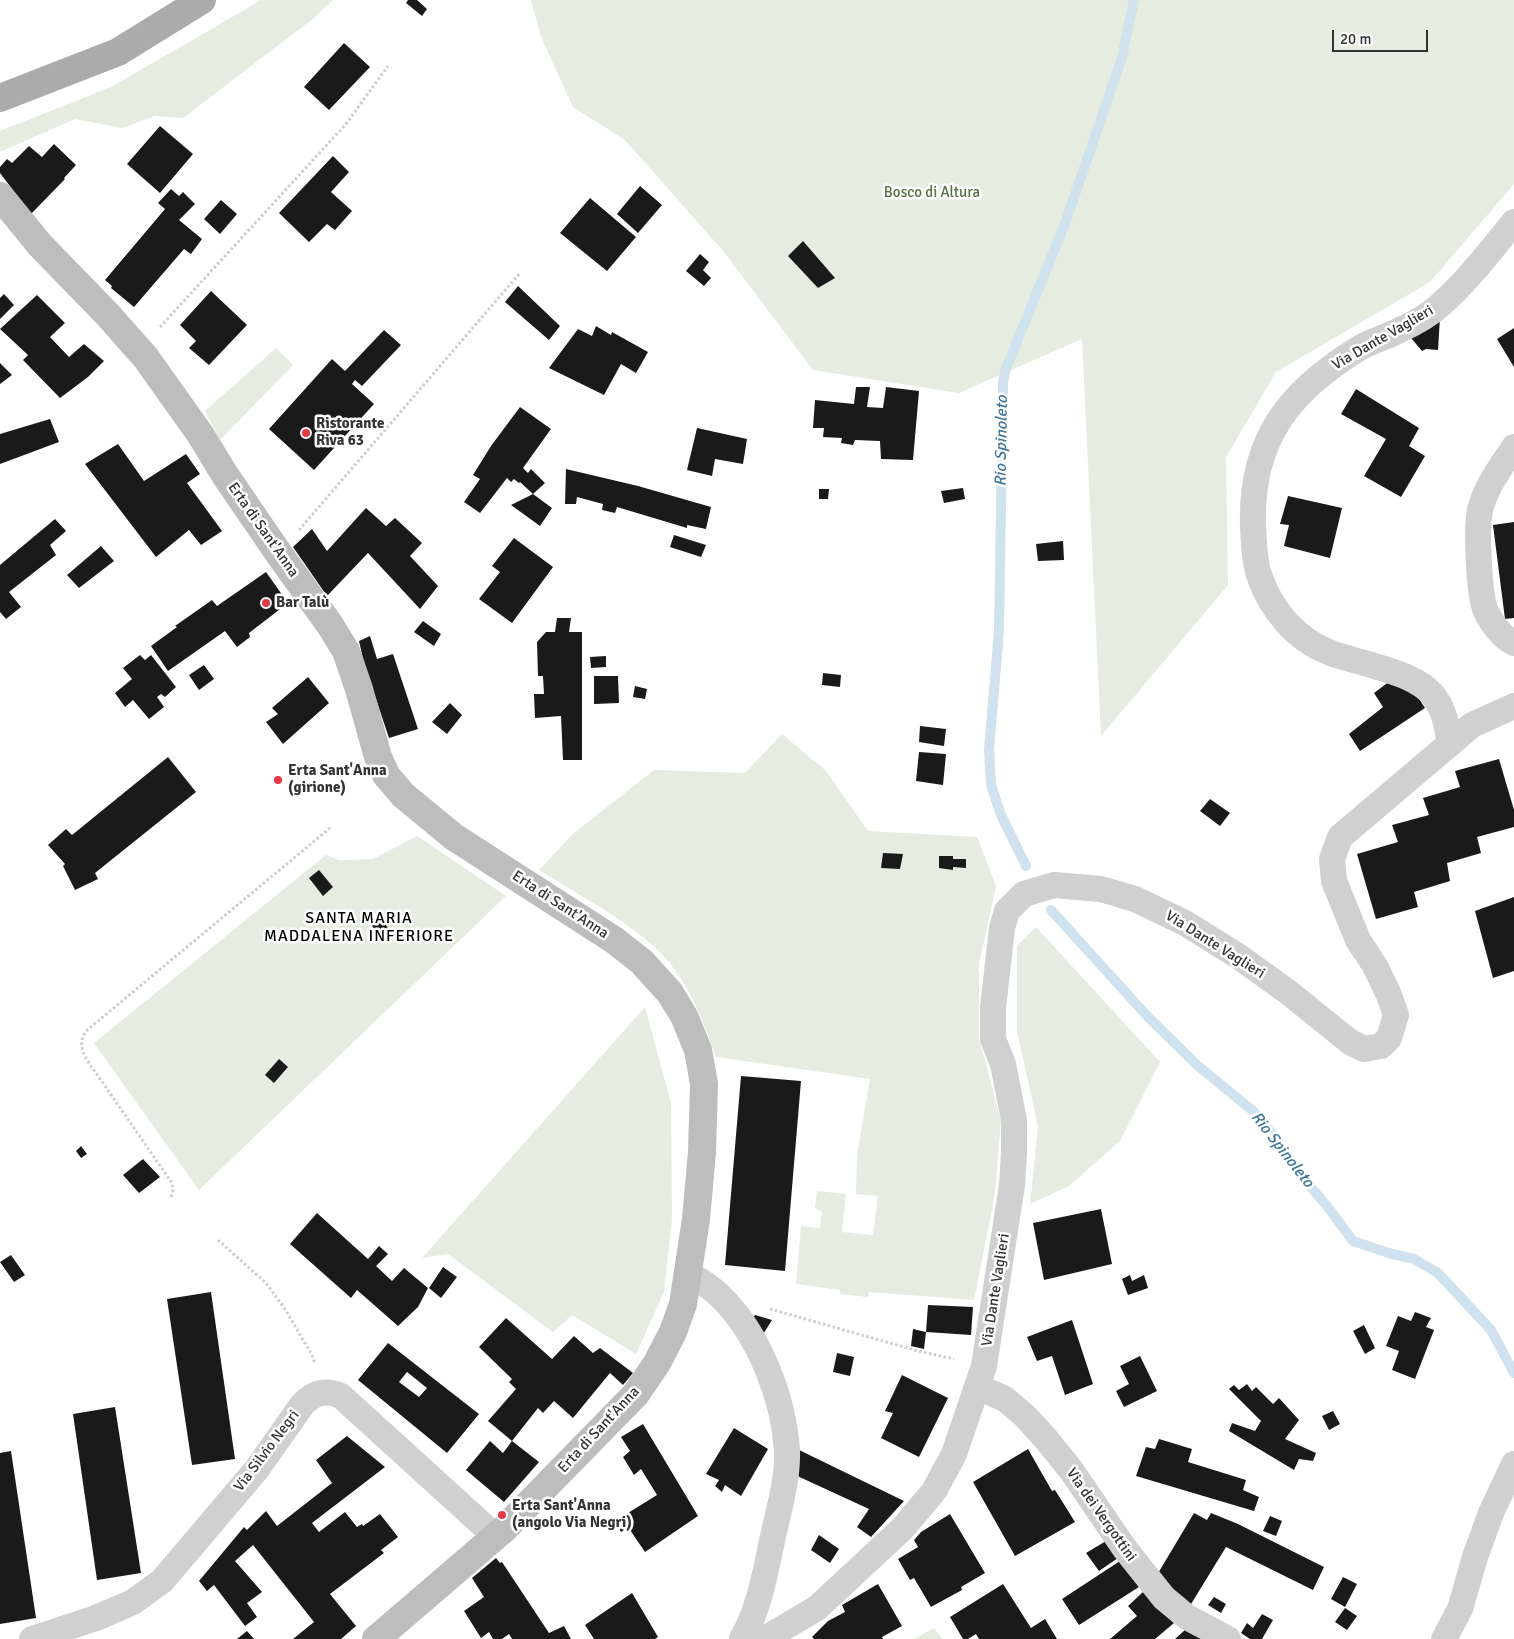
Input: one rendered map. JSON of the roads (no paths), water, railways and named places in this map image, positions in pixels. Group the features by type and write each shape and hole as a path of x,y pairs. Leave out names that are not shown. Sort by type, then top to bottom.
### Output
{"main road":[{"path":"0,98 118,52 202,0"}],"street":[{"name":"Erta di Sant'Anna","path":"0,196 40,245 139,350 194,426 225,475 311,598 346,651 378,757 386,775 403,795 454,837 606,935 635,956 670,993 684,1016 698,1050 704,1084 702,1152 696,1219 683,1304 657,1363 636,1394 496,1536 376,1639"},
{"name":"Via Dante Vaglieri","path":"1450,743 1446,721 1440,707 1432,695 1420,684 1395,672 1330,652 1303,637 1283,620 1268,596 1259,574 1254,550 1252,506 1263,451 1285,410 1300,392 1327,370 1361,347 1400,330 1438,307 1477,266 1514,222"},
{"path":"1514,447 1491,482 1480,512 1478,558 1484,607 1502,636 1514,644"},
{"name":"Via Dante Vaglieri","path":"765,1639 817,1608 903,1528 934,1491 954,1454 981,1376 1012,1185 1014,1152 1014,1120 1003,1064 993,1039 993,1008 1002,928 1007,911 1024,894 1054,885 1101,889 1135,899 1185,923 1238,956 1295,997 1350,1042 1364,1049 1381,1046 1388,1038 1396,1015 1389,994 1375,966 1358,940 1334,881 1332,859 1340,837 1472,725 1514,706"},
{"path":"688,1272 721,1296 750,1333 766,1364 782,1419 787,1453 784,1490 763,1581 750,1624 742,1639"},
{"name":"Via dei Vergottini","path":"981,1376 1026,1417 1046,1439 1071,1470 1129,1556 1164,1598 1187,1618 1228,1639"},
{"name":"Via Silvio Negri","path":"32,1639 96,1618 134,1602 162,1581 257,1469 302,1405 314,1394 324,1392 341,1396 496,1536"},
{"path":"1444,1639 1460,1610 1475,1557 1491,1513 1514,1464"}],"waterway":[{"name":"Rio Spinoleto","path":"1026,866 1001,815 991,785 989,750 999,631 1003,384 1005,371 1066,221 1122,57 1134,0"},
{"name":"Rio Spinoleto","path":"1051,910 1148,1017 1197,1065 1253,1111 1353,1241 1414,1259 1438,1273 1491,1330 1514,1373"}],"place":[{"name":"Ristorante Riva 63","path":"306,433"},
{"name":"Bar Talù","path":"266,603"},
{"name":"Erta Sant'Anna (girione)","path":"278,780"},
{"name":"Erta Sant'Anna (angolo Via Negri)","path":"502,1515"}],"district":[{"name":"SANTA MARIA MADDALENA INFERIORE","path":"359,928"}],"park label":[{"name":"Bosco di Altura","path":"932,193"}]}
